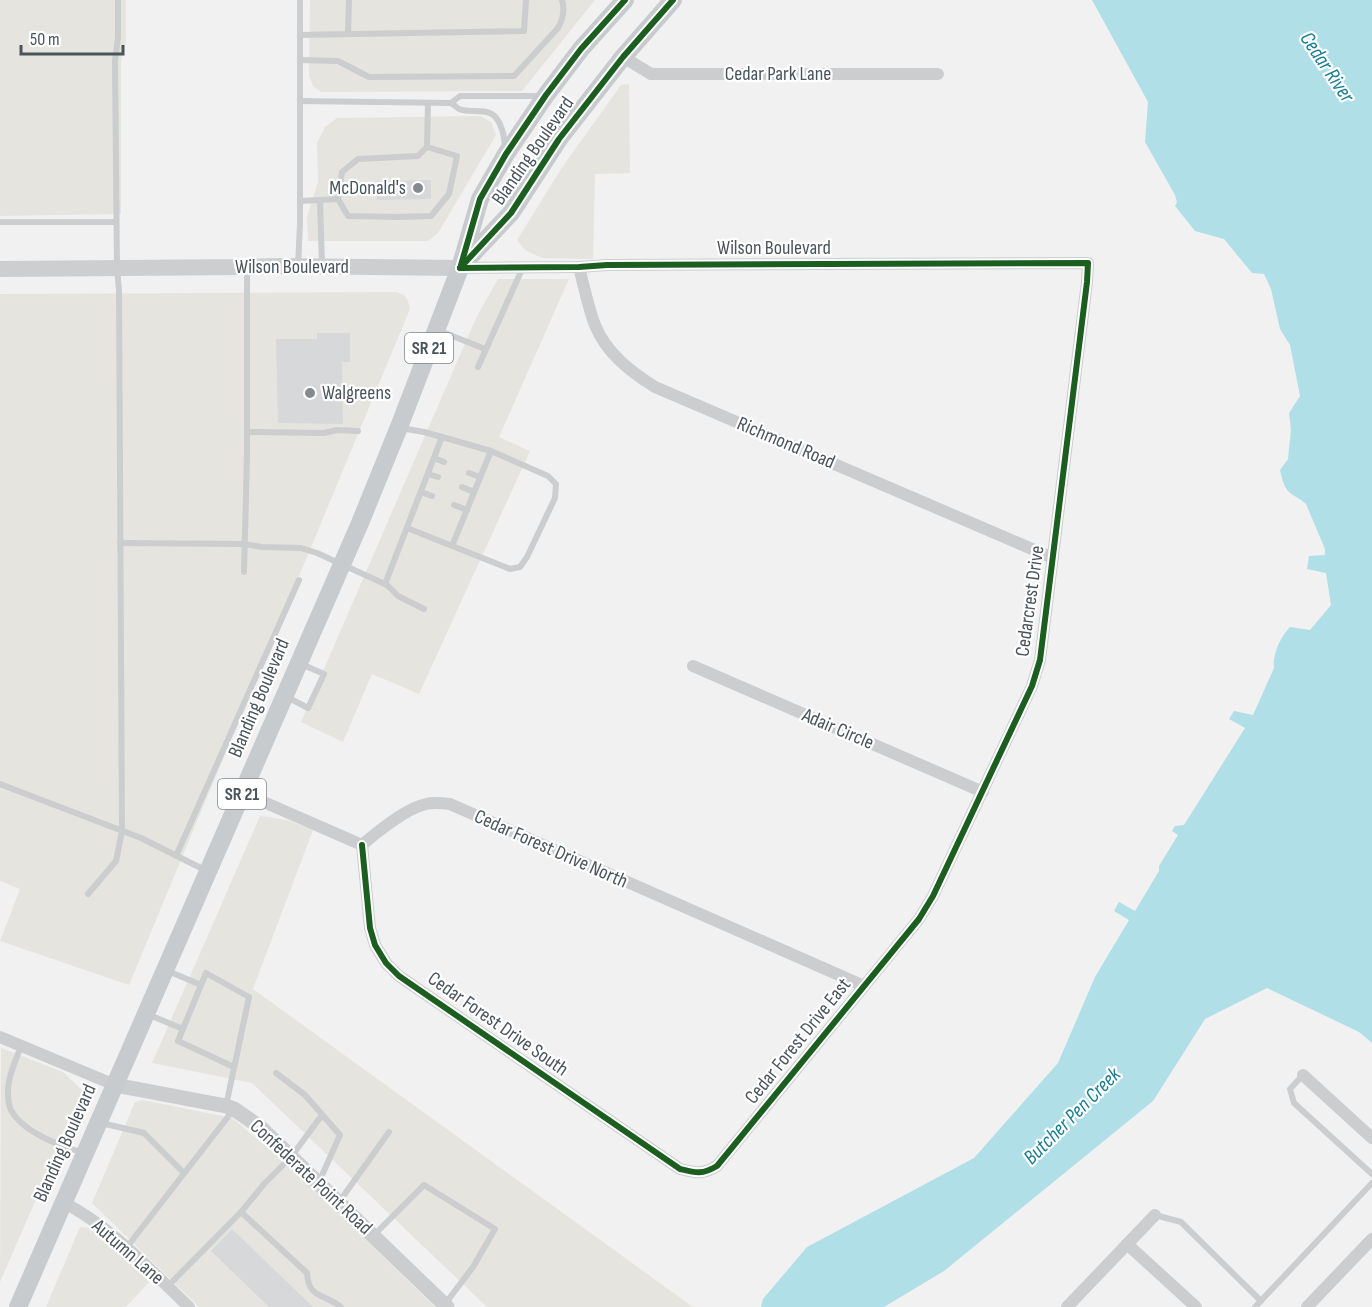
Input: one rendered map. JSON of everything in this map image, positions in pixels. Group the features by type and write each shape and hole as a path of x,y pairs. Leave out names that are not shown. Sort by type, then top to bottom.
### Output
{"main road":[{"name":"Blanding Boulevard","path":"19,1307 399,428 460,268 480,198 506,154 546,95 581,50 625,0"},
{"name":"Blanding Boulevard","path":"460,268 511,213 559,139 623,57 673,0"},
{"name":"Wilson Boulevard","path":"0,269 298,266 460,268"}],"street":[{"name":"Cedar Park Lane","path":"623,57 651,74 938,74"},
{"name":"Wilson Boulevard","path":"460,268 606,265 1088,263"},
{"name":"Cedarcrest Drive","path":"919,919 933,896 983,792 1032,686 1040,660 1088,263"},
{"name":"Richmond Road","path":"579,267 595,326 605,344 621,363 637,376 655,387 1053,558"},
{"name":"Adair Circle","path":"693,666 983,792"},
{"path":"243,793 362,845"},
{"name":"Cedar Forest Drive North","path":"362,845 412,809 423,804 437,802 450,804 864,986"},
{"name":"Cedar Forest Drive South","path":"362,845 370,928 375,945 386,963 399,976 680,1169 697,1174"},
{"name":"Cedar Forest Drive East","path":"697,1174 717,1166 919,919"},
{"path":"0,1037 115,1085"},
{"path":"1303,1075 1372,1138"},
{"name":"Confederate Point Road","path":"115,1085 230,1107 260,1127 445,1306"},
{"name":"Autumn Lane","path":"63,1202 118,1238 189,1307"},
{"path":"1067,1307 1155,1215"},
{"path":"1307,1307 1372,1239"},
{"path":"1127,1244 1197,1307"}],"lane":[{"path":"88,894 117,861 122,831 119,290 116,222 115,61 118,37 118,0"},
{"path":"298,266 300,0"},
{"path":"348,34 349,0"},
{"path":"300,35 524,31 526,0"},
{"path":"300,60 338,61 369,76 514,76 558,28 562,20 564,6 562,0"},
{"path":"451,103 459,96 546,95"},
{"path":"300,101 451,103 460,110 489,112 502,128 506,154"},
{"path":"428,103 428,147 418,156 358,159 342,172 338,199 348,216 431,216 449,194 458,156 428,147"},
{"path":"300,201 338,199"},
{"path":"320,200 322,267"},
{"path":"0,222 116,222"},
{"path":"478,367 523,266"},
{"path":"244,572 247,267"},
{"path":"436,329 485,349"},
{"path":"399,428 424,432 491,451 548,476 556,484 555,498 520,567 510,569 407,528"},
{"path":"247,432 358,431"},
{"path":"385,584 442,437"},
{"path":"452,546 491,451"},
{"path":"434,458 444,462"},
{"path":"469,472 480,477"},
{"path":"428,474 438,477"},
{"path":"462,487 474,492"},
{"path":"421,492 432,496"},
{"path":"454,505 467,510"},
{"path":"120,543 244,544 301,548 385,584 398,596 424,609"},
{"path":"176,856 299,580"},
{"path":"285,696 308,708 324,674 299,663"},
{"path":"0,784 141,838 208,872"},
{"path":"165,970 201,985"},
{"path":"127,1247 184,1173 230,1107 234,1067 249,997 206,973 178,1041 234,1067"},
{"path":"146,1014 183,1029"},
{"path":"21,1046 12,1069 8,1090 10,1109 21,1122 43,1137 85,1154"},
{"path":"276,1073 305,1095 340,1136 319,1184"},
{"path":"1303,1075 1290,1089 1294,1104 1372,1174"},
{"path":"168,1286 242,1212 265,1183 291,1157 322,1115"},
{"path":"98,1123 144,1133 184,1173"},
{"path":"339,1202 389,1132"},
{"path":"1255,1307 1372,1183"},
{"path":"374,1236 424,1185 495,1230 473,1267 445,1306"},
{"path":"242,1212 307,1273 307,1282 312,1290 341,1307"},
{"path":"1155,1215 1181,1222 1261,1301"}],"shaded area":[{"path":"0,0 126,0 126,41 121,61 121,214 0,216"},
{"path":"310,0 595,0 522,91 321,92 313,86 309,76"},
{"path":"629,84 630,173 595,174 593,259 542,258 525,250 517,240 563,166 621,85"},
{"path":"480,116 491,122 496,135 438,233 428,241 308,241 307,217 318,182 317,143 325,127 337,118"},
{"path":"498,279 569,279 499,437 530,451 419,694 372,674 343,742 301,722 476,318"},
{"path":"396,292 404,295 410,309 129,985 0,941 20,889 0,881 0,294"},
{"path":"260,816 287,820 313,830 253,989 693,1307 487,1307 252,1083 152,1063"},
{"path":"1,1048 63,1072 83,1091 0,1282"},
{"path":"143,1100 232,1118 293,1169 435,1307 199,1307 92,1203 135,1102"},
{"path":"80,1227 89,1228 150,1281 126,1307 46,1307"}],"water":[{"path":"1092,0 1372,0 1372,1043 1359,1032 1267,988 1205,1019 1153,1101 944,1271 884,1307 761,1307 763,1299 807,1247 974,1158 1058,1063 1095,977 1129,920 1114,911 1119,902 1135,911 1178,835 1172,831 1175,826 1184,825 1245,728 1229,719 1234,711 1253,715 1274,668 1274,657 1280,640 1290,627 1310,630 1331,605 1326,573 1307,569 1309,556 1325,555 1325,549 1306,504 1288,491 1280,470 1288,459 1291,430 1289,413 1300,396 1290,345 1280,329 1271,289 1264,274 1252,273 1224,239 1195,231 1175,206 1177,202 1175,195 1145,142 1148,102"}],"building":[{"path":"431,180 431,199 377,200 377,181"},
{"name":"Walgreens","path":"317,333 350,333 350,362 342,362 343,424 278,423 276,339 317,339"},
{"path":"232,1229 313,1307 269,1307 211,1251"}],"cycle path":[{"path":"461,265 480,199 506,154 581,49 625,0"},
{"path":"460,268 511,213 559,139 623,57 673,0"},
{"path":"362,845 370,928 375,945 386,963 399,976 680,1169 695,1172 707,1171 717,1166 919,919 933,896 1032,686 1040,660 1088,263 607,265 460,268"}],"place":[{"name":"McDonald's","path":"418,188"},
{"name":"Walgreens","path":"310,393"}],"water label":[{"name":"Cedar River","path":"1327,67"},
{"name":"Butcher Pen Creek","path":"1072,1116"}]}
